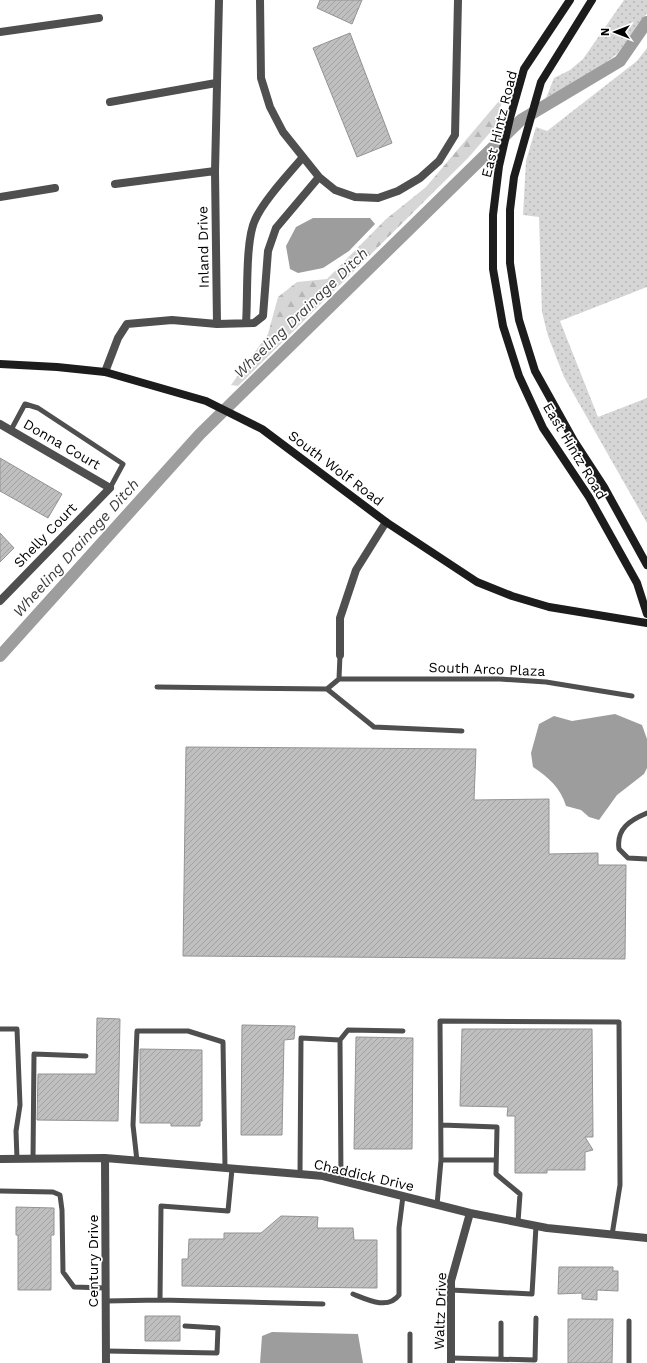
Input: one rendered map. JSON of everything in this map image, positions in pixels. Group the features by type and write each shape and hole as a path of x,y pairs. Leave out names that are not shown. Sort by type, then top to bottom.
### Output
{"main road":[{"name":"East Hintz Road","path":"570,0 524,69 499,166 494,215 494,268 503,326 519,376 543,428 589,497 637,584 647,614"},
{"name":"East Hintz Road","path":"592,0 541,82 514,177 510,210 510,263 519,320 535,371 574,441 604,487 647,565"},
{"name":"South Wolf Road","path":"0,364 57,366 105,372 206,401 262,429 386,522 477,582 512,596 549,607 647,623"}],"street":[{"name":"Inland Drive","path":"217,324 215,171 219,0"},
{"path":"260,0 261,78 270,108 283,132 319,177 335,190 355,197 378,198 398,191 420,178 439,161 456,134 458,0"},
{"path":"0,32 99,18"},
{"path":"110,102 216,83"},
{"path":"250,323 249,246 255,220 272,195 303,157"},
{"path":"115,184 215,171"},
{"path":"105,372 118,338 127,324 172,320 217,324 250,323 263,316 268,252 276,228 319,177"},
{"path":"0,197 55,188"},
{"name":"Donna Court","path":"0,424 110,488"},
{"name":"Shelly Court","path":"0,601 110,488"},
{"path":"340,655 340,618 356,570 386,522"},
{"name":"Chaddick Drive","path":"0,1159 105,1158 323,1176 470,1213 536,1226 647,1238"},
{"name":"Century Drive","path":"105,1158 106,1363"},
{"name":"Waltz Drive","path":"451,1361 451,1290 454,1268 470,1213"}],"lane":[{"path":"11,430 25,404 38,408 123,464 110,488"},
{"path":"327,689 339,679 340,655"},
{"name":"South Arco Plaza","path":"339,679 500,679 546,682 632,696"},
{"path":"157,687 327,689 374,727 462,731"},
{"path":"647,812 638,816 623,828 618,841 619,849 628,858 647,859"},
{"path":"437,1205 441,1160 440,1021 619,1022 620,1185 612,1235"},
{"path":"0,1029 17,1029 20,1105 16,1131 17,1160"},
{"path":"341,1180 340,1040 348,1030 403,1031"},
{"path":"137,1161 133,1125 137,1031 188,1031 223,1042 229,1168 228,1211 161,1206 160,1300"},
{"path":"300,1174 301,1038 340,1040"},
{"path":"32,1159 34,1054 86,1056"},
{"path":"440,1125 496,1127 496,1174 520,1194 518,1222"},
{"path":"441,1160 496,1160"},
{"path":"0,1191 53,1192 60,1195 62,1210 63,1272 74,1287 106,1288"},
{"path":"353,1294 370,1301 387,1303 395,1300 400,1295 400,1228 403,1196"},
{"path":"451,1290 532,1294 536,1226"},
{"path":"106,1302 160,1300 323,1304"},
{"path":"451,1361 501,1359 535,1360 536,1318"},
{"path":"629,1322 629,1363"},
{"path":"501,1323 501,1359"},
{"path":"106,1352 217,1353 218,1328 185,1326"},
{"path":"410,1334 410,1363"}],"green space":[{"path":"624,0 647,0 647,13 617,54 583,80 546,98 554,78 570,70 583,59"},
{"path":"647,48 647,287 560,321 598,417 647,398 647,523 564,377 548,336 542,312 539,217 523,215 526,161 536,127 547,131 637,61"},
{"path":"504,95 494,128 468,158 238,386 231,385 268,334 278,297 297,282 327,279 385,220 426,187"}],"shaded area":[{"path":"313,218 370,218 375,224 349,251 323,268 298,273 290,269 286,246 296,227"},
{"path":"615,714 642,725 647,739 647,768 644,774 617,795 599,820 589,817 581,810 566,806 561,793 557,788 544,775 533,767 531,753 539,724 554,716 572,721"},
{"path":"272,1332 358,1334 363,1363 260,1363 262,1336"}],"building":[{"path":"320,0 362,0 352,24 317,8"},
{"path":"350,33 392,143 357,157 313,48"},
{"path":"0,458 62,494 48,518 0,491"},
{"path":"0,533 14,548 0,562"},
{"path":"186,747 476,749 474,800 549,799 549,854 598,853 598,865 626,865 625,959 183,956"},
{"path":"97,1018 120,1019 118,1121 37,1120 38,1074 96,1074"},
{"path":"242,1025 295,1026 294,1039 284,1040 282,1135 241,1135"},
{"path":"462,1029 592,1029 593,1137 585,1137 593,1150 585,1152 585,1170 547,1170 547,1173 515,1173 515,1116 507,1116 508,1107 460,1106"},
{"path":"356,1037 413,1038 412,1149 354,1149"},
{"path":"140,1049 202,1050 202,1121 200,1121 200,1126 171,1126 171,1123 140,1123"},
{"path":"16,1207 54,1208 54,1235 51,1235 51,1290 18,1290 18,1235 16,1235"},
{"path":"281,1216 318,1217 317,1228 353,1228 354,1240 377,1240 377,1288 182,1286 182,1259 188,1259 189,1239 224,1239 224,1233 261,1233"},
{"path":"559,1267 613,1267 613,1271 618,1271 618,1291 597,1290 597,1300 582,1299 582,1293 558,1294"},
{"path":"145,1316 180,1316 180,1341 145,1341"},
{"path":"568,1319 613,1319 612,1363 568,1363"}],"waterway":[{"name":"Wheeling Drainage Ditch","path":"0,656 200,434 521,120 620,61 647,22"}]}
